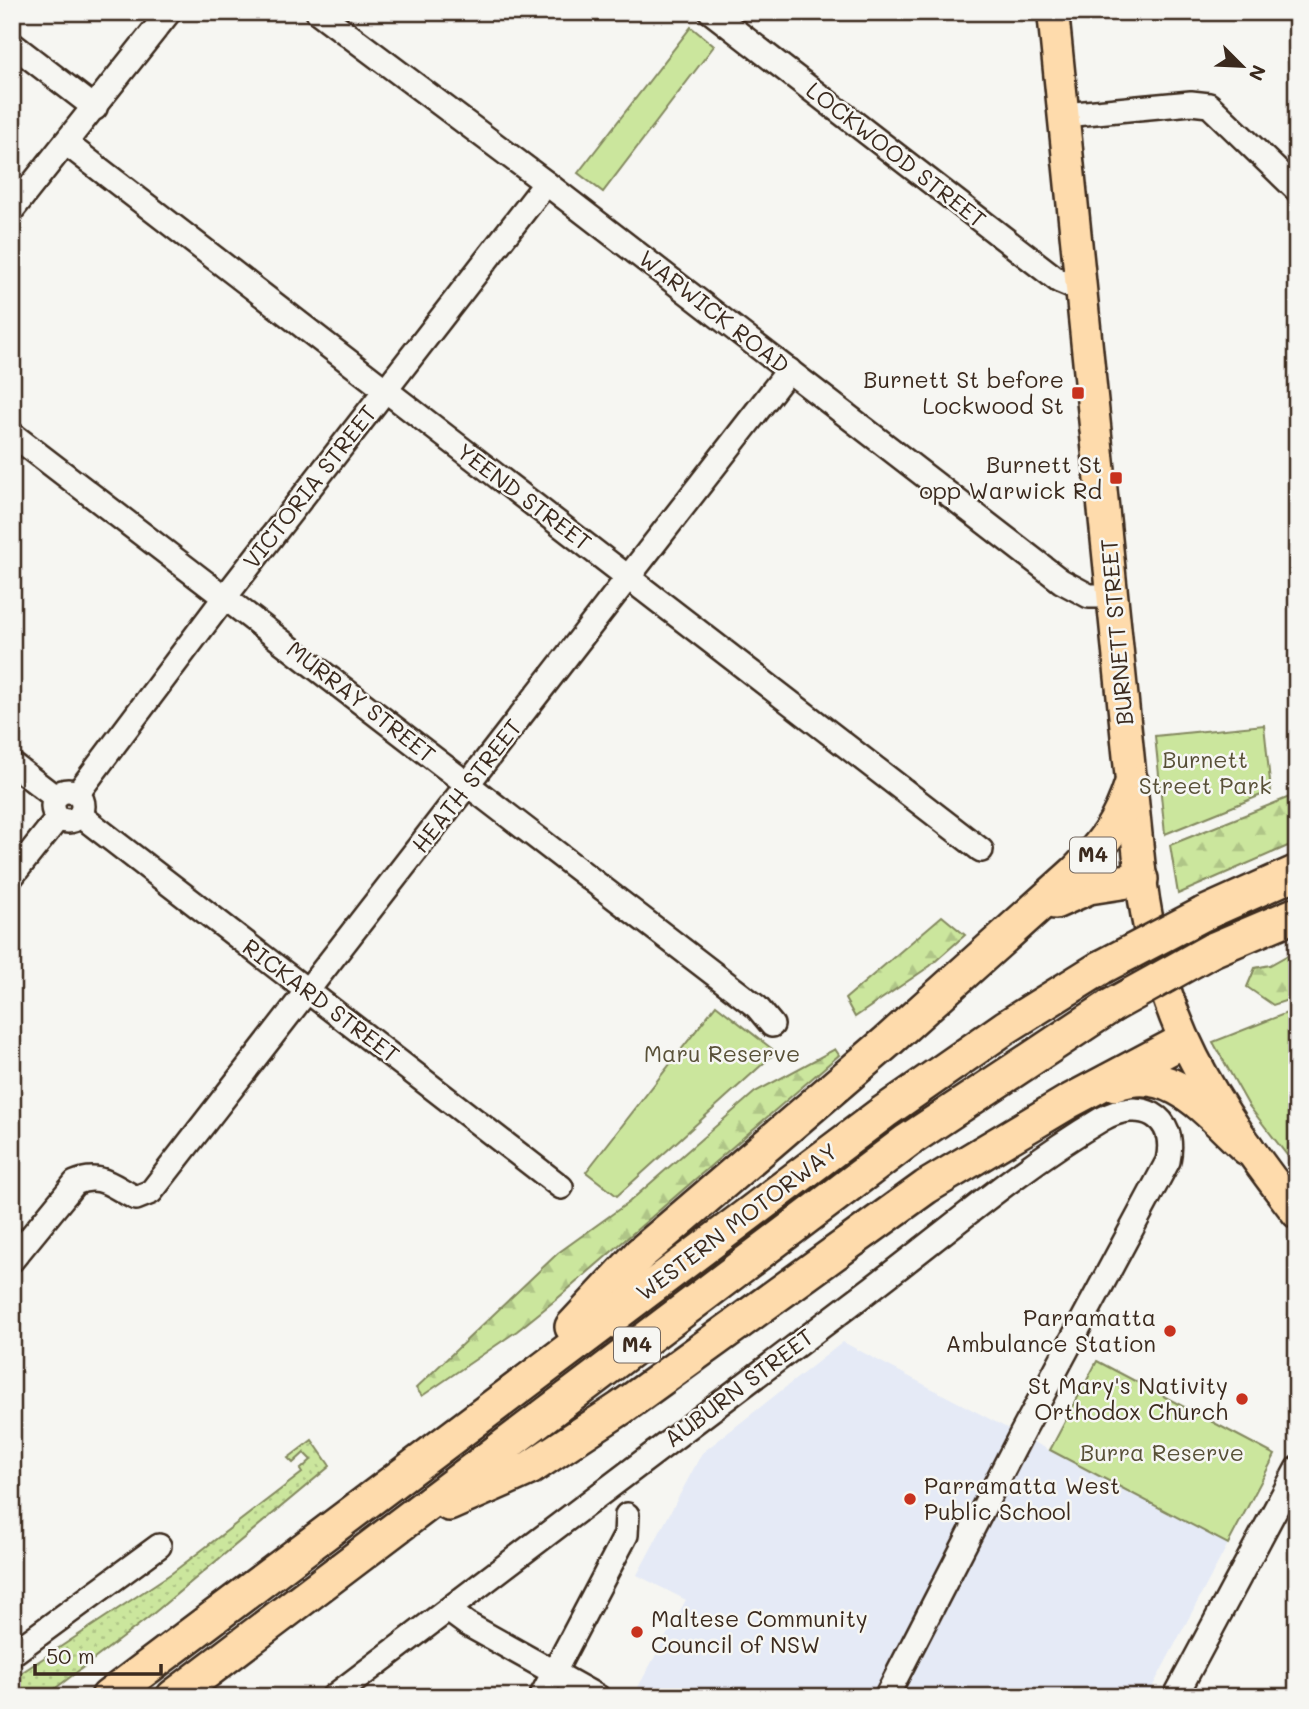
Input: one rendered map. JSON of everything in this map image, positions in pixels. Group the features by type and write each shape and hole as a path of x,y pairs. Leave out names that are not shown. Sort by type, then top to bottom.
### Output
{"highway":[{"name":"M4","path":"513,1391 639,1254 1034,912 1100,848 1122,814 1132,783"},
{"name":"WESTERN MOTORWAY","path":"108,1697 941,1070 1102,967 1203,914 1297,872"},
{"name":"M4","path":"1034,912 1089,887 1141,879"},
{"name":"WESTERN MOTORWAY","path":"173,1697 907,1141 1111,1006 1212,950 1297,914"},
{"path":"396,1528 530,1468 698,1354 851,1239 926,1187 1068,1102 1183,1041"},
{"path":"1068,1102 1128,1079 1159,1080 1179,1088 1247,1148"}],"main road":[{"name":"BURNETT STREET","path":"1053,12 1115,596 1141,879 1154,956 1183,1041 1247,1148 1297,1213"}],"street":[{"path":"12,210 169,12"},
{"name":"WARWICK ROAD","path":"318,12 546,183 1071,588 1096,598 1115,596"},
{"name":"LOCKWOOD STREET","path":"711,12 1062,283 1083,291"},
{"path":"12,44 95,108"},
{"path":"1064,115 1191,103 1209,105 1297,190"},
{"name":"YEEND STREET","path":"67,144 981,850"},
{"name":"VICTORIA STREET","path":"12,876 546,183"},
{"name":"HEATH STREET","path":"12,1260 75,1183 88,1178 100,1179 141,1198 151,1192 789,370"},
{"name":"MURRAY STREET","path":"12,434 757,1007 772,1026"},
{"name":"RICKARD STREET","path":"12,764 561,1187"},
{"name":"AUBURN STREET","path":"333,1697 1007,1184 1113,1114 1133,1108 1156,1117 1170,1139 1168,1161 1022,1433 886,1697"},
{"path":"1175,1697 1297,1469"},
{"path":"541,1697 626,1535 627,1515"},
{"path":"12,1654 159,1546"},
{"path":"448,1610 463,1622 598,1697"}],"shaded area":[{"name":"Parramatta West Public School","path":"843,1342 1228,1544 1147,1697 871,1697 859,1690 855,1697 651,1697 637,1689 686,1600 637,1575 702,1453"}],"green space":[{"path":"691,27 714,46 603,192 578,173"},
{"name":"Burnett Street Park","path":"1264,725 1271,791 1165,834 1155,736"},
{"path":"1297,794 1297,842 1178,894 1170,845"},
{"path":"942,916 965,935 930,966 855,1017 845,999"},
{"path":"1297,950 1297,997 1273,1005 1247,987 1255,968 1270,965"},
{"name":"Maru Reserve","path":"716,1005 776,1052 617,1196 586,1172"},
{"path":"1297,1009 1297,1168 1249,1106 1213,1042"},
{"path":"835,1049 839,1055 558,1298 517,1331 422,1396 416,1388 558,1253 629,1202 755,1092"},
{"name":"Burra Reserve","path":"1097,1361 1275,1455 1228,1544 1050,1450"},
{"path":"312,1440 330,1466 148,1618 44,1697 12,1697 12,1679 172,1573 302,1473 300,1470 311,1460 304,1453 293,1463 288,1458"}],"place":[{"name":"Burnett St before Lockwood St","path":"1078,393"},
{"name":"Burnett St opp Warwick Rd","path":"1116,478"},
{"name":"Parramatta Ambulance Station","path":"1170,1331"},
{"name":"St Mary's Nativity Orthodox Church","path":"1242,1399"},
{"name":"Parramatta West Public School","path":"910,1499"},
{"name":"Maltese Community Council of NSW","path":"637,1632"}]}
